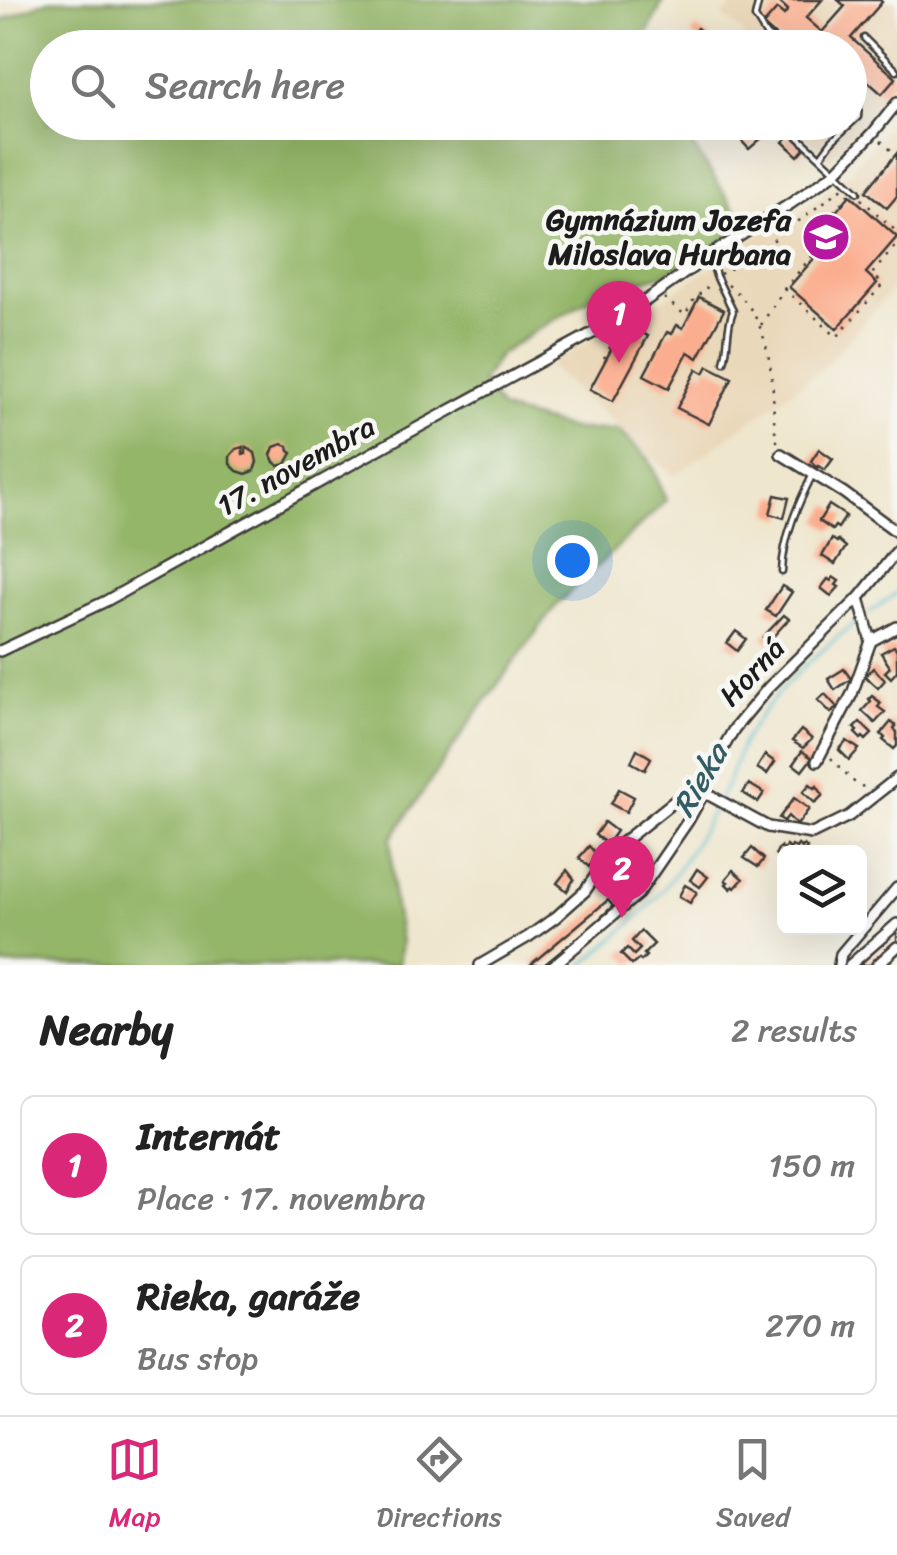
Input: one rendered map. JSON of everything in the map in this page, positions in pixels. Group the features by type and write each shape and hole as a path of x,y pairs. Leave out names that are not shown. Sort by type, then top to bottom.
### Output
{"street":[{"name":"17. novembra","path":"0,651 106,601 624,316 836,172 897,103"},
{"path":"781,454 897,532"},
{"name":"Horná","path":"554,965 638,894 706,794 709,773 734,728 768,688 859,598 897,551"},
{"path":"817,762 852,694 871,641 859,598"},
{"path":"871,641 897,627"},
{"path":"480,965 556,917 585,891 614,849 682,795 706,794 768,827 812,834 848,816 897,778"},
{"path":"839,965 841,954 897,888"},
{"path":"850,965 897,924"},
{"path":"877,965 897,947"}],"lane":[{"path":"759,0 756,17 763,30"},
{"path":"867,41 897,71"},
{"path":"802,140 856,190"},
{"path":"820,157 833,140"},
{"path":"710,255 732,311 724,362"},
{"path":"782,572 784,546 812,474"}],"path":[{"path":"878,139 891,150"},
{"path":"660,293 686,316 697,294 703,294 716,276 747,260 848,184"},
{"path":"760,327 813,255 803,246 856,190"},
{"path":"864,202 896,228"},
{"path":"784,290 837,336 883,284 872,274 897,244"},
{"path":"716,276 735,290 760,327 768,349 774,432 781,454"},
{"path":"604,358 624,316"},
{"path":"823,750 862,785 863,798 873,797"}],"shaded area":[{"path":"737,0 897,0 897,85 867,118 867,30 739,30 723,16"},
{"path":"897,116 897,284 822,369 674,476 548,365 664,299 780,220 784,225 843,180"},
{"path":"809,140 847,140 830,159"}],"green space":[{"path":"49,0 664,0 649,30 30,30 30,140 689,140 746,228 666,273 602,292 499,355 482,382 502,410 575,430 618,430 649,459 666,501 557,604 391,839 393,894 401,942 398,965 0,965 0,21"}],"building":[{"path":"777,0 822,0 806,18 820,30 769,30 763,25 777,9 784,15 788,10"},
{"path":"838,0 882,2 858,30 824,30 845,6"},
{"path":"867,52 896,78 882,94 867,81"},
{"path":"741,140 760,140 749,149"},
{"path":"797,140 805,148 798,156 783,142"},
{"path":"897,153 897,196 887,208 866,191"},
{"path":"850,195 897,237 866,273 877,283 837,329 789,287 817,255 807,246"},
{"path":"699,297 724,310 698,358 688,352 669,388 644,375 667,332 672,334 677,325 683,328"},
{"path":"625,324 648,336 613,401 590,389"},
{"path":"708,366 732,378 709,424 677,408 697,369 704,373"},
{"path":"282,444 292,453 286,464 279,466 271,455 274,447"},
{"path":"243,447 243,454 246,447 255,453 257,462 254,471 246,474 230,464 230,456"},
{"path":"819,449 833,459 825,470 811,461"},
{"path":"775,495 789,498 784,518 770,514"},
{"path":"829,505 846,516 832,530 819,521"},
{"path":"832,539 846,547 835,564 822,556"},
{"path":"833,577 839,581 839,587 831,596 821,588"},
{"path":"782,586 792,592 776,616 766,610"},
{"path":"784,615 789,619 768,642 763,637"},
{"path":"736,631 746,639 737,651 727,643"},
{"path":"894,646 897,671 891,678 885,672 890,667 881,653"},
{"path":"873,668 885,680 878,688 865,676"},
{"path":"844,669 851,679 835,690 828,679"},
{"path":"825,694 837,707 831,713 818,700"},
{"path":"872,696 885,712 875,723 862,711"},
{"path":"860,722 872,734 866,740 855,733"},
{"path":"891,722 897,732 894,749 881,734"},
{"path":"801,730 812,739 803,748 792,741"},
{"path":"847,741 859,749 849,760 839,750"},
{"path":"637,749 651,758 645,770 631,762"},
{"path":"802,751 812,758 802,771 793,764"},
{"path":"765,755 775,762 767,774 757,768"},
{"path":"749,784 764,793 758,802 743,793"},
{"path":"810,784 823,795 815,803 803,792"},
{"path":"619,789 634,797 626,812 611,804"},
{"path":"794,798 809,809 797,825 788,816 784,821 779,818"},
{"path":"604,822 616,831 607,844 595,835"},
{"path":"589,846 597,855 589,867 579,858"},
{"path":"752,848 764,859 758,867 744,858"},
{"path":"629,863 647,870 632,885 621,872"},
{"path":"697,869 708,877 700,887 690,880"},
{"path":"567,870 574,879 567,891 557,883"},
{"path":"733,870 743,879 731,889 725,880"},
{"path":"685,885 697,892 690,903 679,896"},
{"path":"608,900 613,906 592,926 544,965 530,965"},
{"path":"641,931 654,944 641,961 632,965 621,954 627,948 634,955 640,949 632,941"},
{"path":"897,931 897,944 872,965 859,965"}],"waterway":[{"name":"Rieka","path":"870,612 897,593"},
{"name":"Rieka","path":"583,965 639,915 676,872 726,786 746,737 769,704 811,660 858,621"}],"place":[{"name":"Gymnázium Jozefa Miloslava Hurbana","path":"826,237"},
{"name":"Internát","path":"619,363"},
{"name":"Rieka, garáže","path":"622,918"}]}
